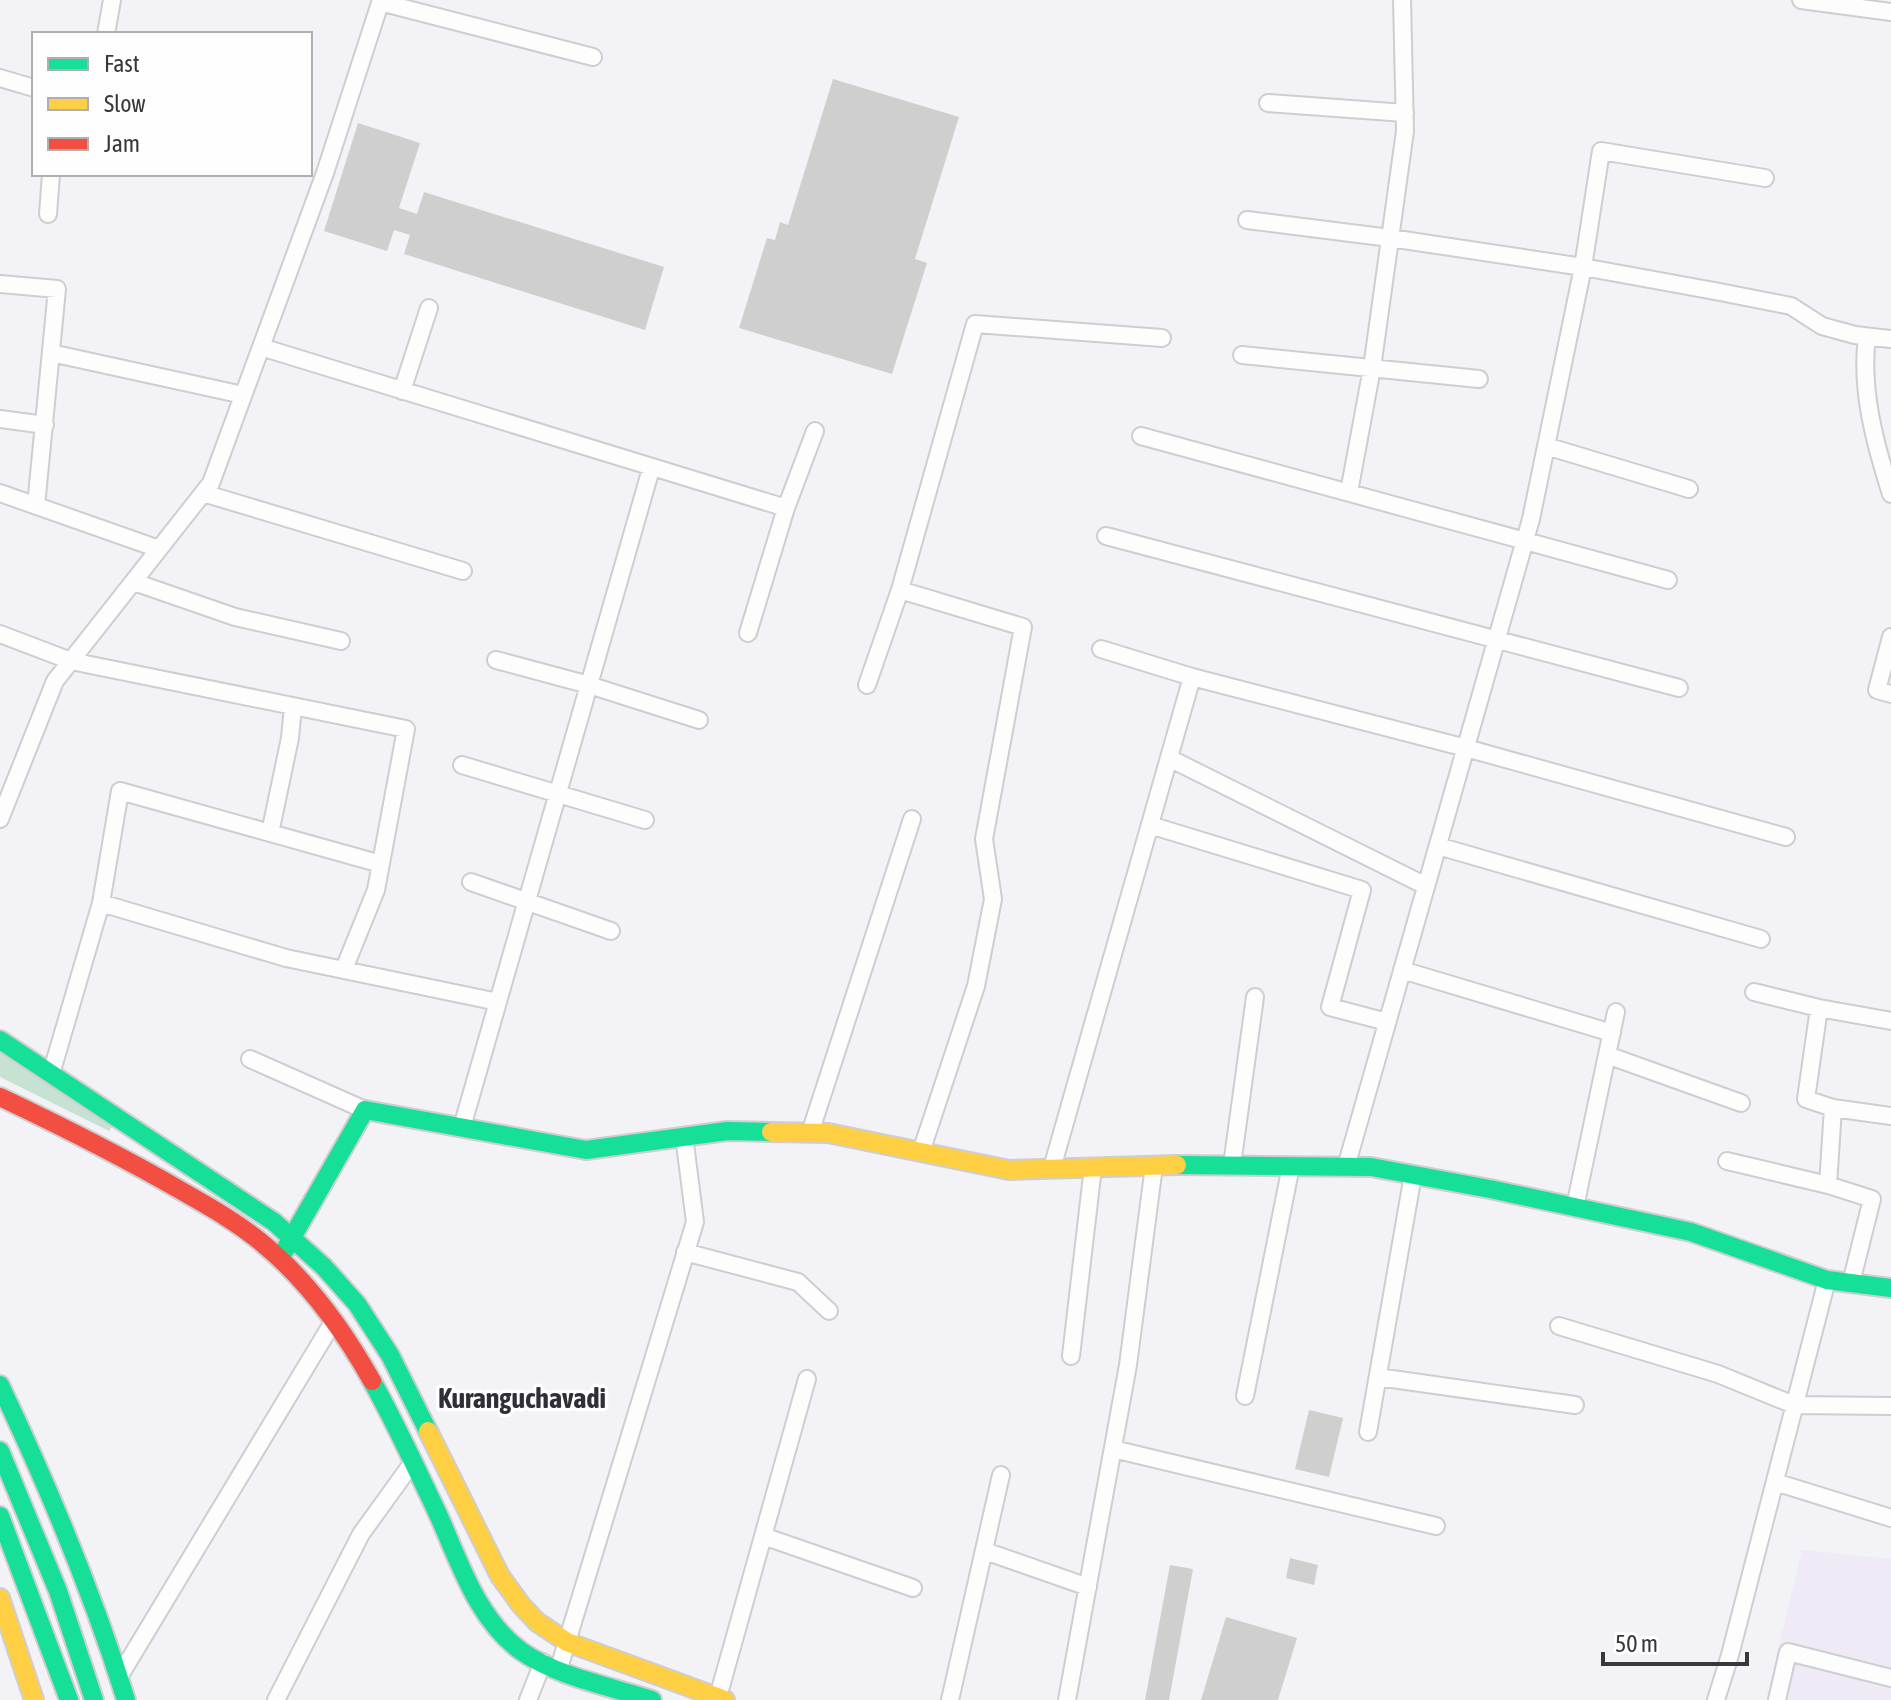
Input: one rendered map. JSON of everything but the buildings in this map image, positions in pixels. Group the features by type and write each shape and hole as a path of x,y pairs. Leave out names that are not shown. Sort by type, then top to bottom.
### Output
{"main road":[{"path":"0,1040 274,1222 324,1267 357,1304 390,1355 514,1598 531,1618 567,1642 722,1698"},
{"path":"0,1097 172,1185 246,1231 280,1260 333,1322 379,1392 485,1611 509,1640 522,1651 551,1665 652,1700"},
{"path":"280,1260 365,1110 586,1150 727,1131 828,1133 1009,1170 1232,1165 1371,1167 1691,1232 1827,1280 1891,1288"},
{"path":"0,1385 49,1488 110,1645 126,1700"},
{"path":"0,1451 58,1591 94,1700"},
{"path":"0,1516 69,1700"},
{"path":"0,1598 34,1700"}],"street":[{"path":"106,32 112,0"},
{"path":"1349,492 1372,368 1405,131 1402,0"},
{"path":"1801,0 1891,12"},
{"path":"2,808 55,681 211,483 261,347 317,171 380,1 593,57"},
{"path":"0,78 32,87"},
{"path":"1268,103 1405,113"},
{"path":"1346,1167 1525,540 1583,267 1601,151 1765,178"},
{"path":"48,214 51,176"},
{"path":"1247,220 1583,267 1791,306 1822,326 1867,337 1891,339"},
{"path":"0,284 57,289 36,506"},
{"path":"402,391 429,308"},
{"path":"867,685 900,590 975,324 1162,338"},
{"path":"1867,337 1863,366 1878,452 1891,494"},
{"path":"261,347 786,508"},
{"path":"51,353 243,395"},
{"path":"1242,355 1479,379"},
{"path":"0,419 45,425"},
{"path":"748,633 786,508 815,431"},
{"path":"1141,436 1668,580"},
{"path":"1546,446 1689,489"},
{"path":"462,1127 651,469"},
{"path":"0,493 159,549"},
{"path":"203,493 463,571"},
{"path":"1106,536 1679,688"},
{"path":"134,582 235,617 341,641"},
{"path":"900,590 1023,627 984,839 993,899 976,986 921,1152"},
{"path":"0,634 71,661 406,729 376,890 344,969"},
{"path":"1891,637 1877,690 1891,694"},
{"path":"1101,649 1192,677 1466,748 1786,837"},
{"path":"496,660 699,720"},
{"path":"1052,1168 1192,677"},
{"path":"270,833 290,738 293,706"},
{"path":"1169,758 1426,886"},
{"path":"462,765 645,820"},
{"path":"51,1074 101,903 120,791 381,864"},
{"path":"810,1133 912,819"},
{"path":"1150,825 1362,890 1330,1007 1387,1022"},
{"path":"1438,846 1761,939"},
{"path":"471,882 611,931"},
{"path":"101,903 286,958 498,1002"},
{"path":"1402,970 1612,1033"},
{"path":"1754,992 1891,1021"},
{"path":"1232,1165 1255,997"},
{"path":"1819,1008 1806,1099 1833,1108 1891,1116"},
{"path":"1575,1207 1616,1012"},
{"path":"1607,1055 1741,1103"},
{"path":"250,1059 365,1110"},
{"path":"1828,1185 1833,1108"},
{"path":"528,1700 567,1642 695,1222 684,1136"},
{"path":"1727,1161 1872,1199 1851,1283"},
{"path":"1067,1700 1128,1365 1154,1166"},
{"path":"1245,1396 1291,1166"},
{"path":"1071,1356 1093,1167"},
{"path":"1368,1432 1413,1175"},
{"path":"685,1252 798,1282 829,1311"},
{"path":"1716,1700 1827,1280"},
{"path":"119,1677 333,1322"},
{"path":"1559,1326 1718,1374 1794,1405 1891,1406"},
{"path":"1378,1377 1575,1405"},
{"path":"722,1698 807,1379"},
{"path":"1113,1449 1436,1526"},
{"path":"276,1700 361,1534 413,1462"},
{"path":"950,1700 1001,1475"},
{"path":"1775,1482 1891,1518"},
{"path":"763,1536 913,1588"},
{"path":"985,1551 1088,1587"},
{"path":"1777,1700 1788,1652 1891,1678"}],"shaded area":[{"path":"1802,1550 1891,1559 1891,1700 1766,1700"}],"green space":[{"path":"0,1052 112,1127 109,1131 0,1077"}],"traffic: fast":[{"path":"0,1040 274,1222 324,1267 357,1304 390,1355 428,1431"},
{"path":"282,1255 365,1110 586,1150 727,1131 771,1132"},
{"path":"1177,1165 1371,1167 1691,1232 1827,1280 1891,1288"},
{"path":"372,1381 414,1463 470,1587 505,1638 551,1668 652,1700"},
{"path":"0,1385 69,1540 126,1700"},
{"path":"0,1451 58,1591 94,1700"},
{"path":"0,1516 69,1700"}],"traffic: slow":[{"path":"771,1132 828,1133 1009,1170 1177,1165"},
{"path":"428,1431 500,1576 537,1622 567,1642 725,1700"},
{"path":"0,1598 34,1700"}],"traffic: jam":[{"path":"0,1097 136,1165 212,1208 252,1235 309,1290 337,1325 372,1381"}],"district":[{"name":"Kuranguchavadi","path":"522,1398"}]}
